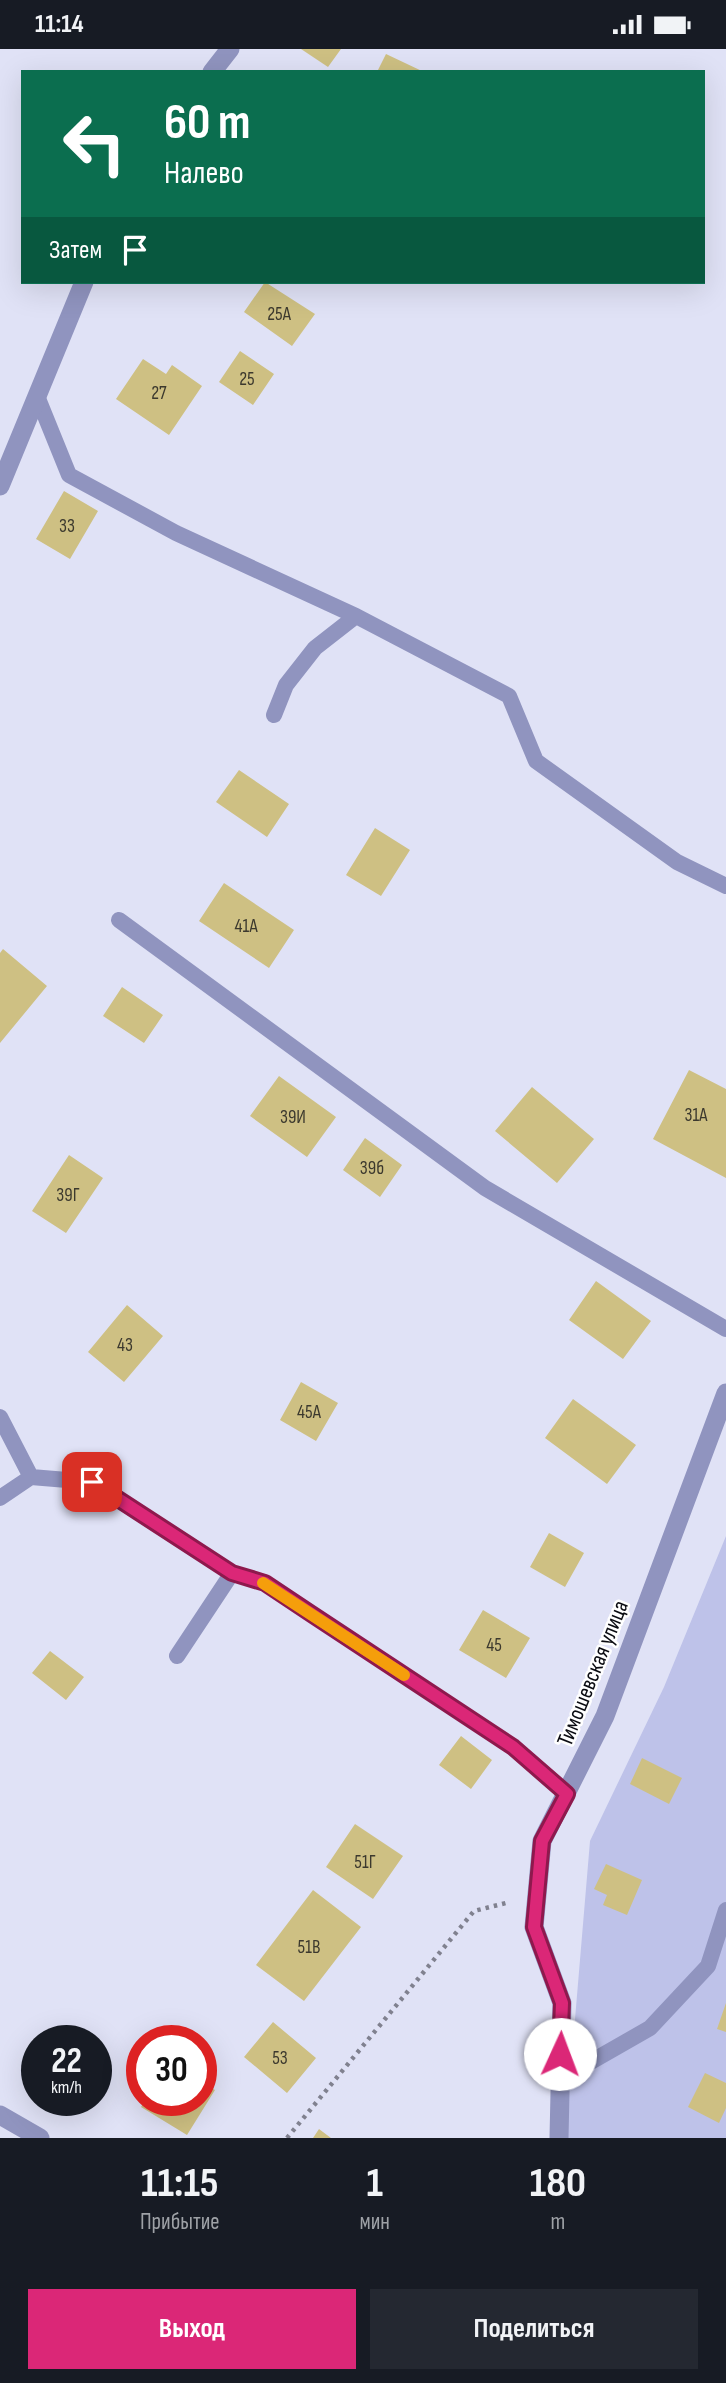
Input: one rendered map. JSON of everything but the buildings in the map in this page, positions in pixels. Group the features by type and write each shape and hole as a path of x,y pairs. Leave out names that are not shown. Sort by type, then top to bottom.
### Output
{"street":[{"path":"214,70 230,49"},
{"path":"0,486 83,284"},
{"name":"Тимошевская улица","path":"559,2138 562,2003 534,1927 542,1841 605,1716 726,1393"},
{"path":"0,2115 40,2138"}],"lane":[{"path":"37,396 69,475 176,533 356,616 509,696 536,761 677,862 726,886"},
{"path":"274,715 286,685 315,648 356,616"},
{"path":"119,920 485,1188 726,1329"},
{"path":"0,1417 31,1477"},
{"path":"0,1498 31,1477 92,1482 232,1573 265,1583 502,1740 567,1794"},
{"path":"177,1656 232,1573"},
{"path":"559,2080 650,2028 708,1966 726,1910"}],"path":[{"path":"287,2138 474,1911 537,1894"}],"shaded area":[{"path":"726,1536 726,2138 565,2138 590,1841 664,1687"}],"slow traffic":[{"path":"263,1583 404,1675"}],"route":[{"path":"92,1482 232,1573 265,1583 513,1747 567,1794 542,1841 534,1927 562,2003 560,2054"}]}
